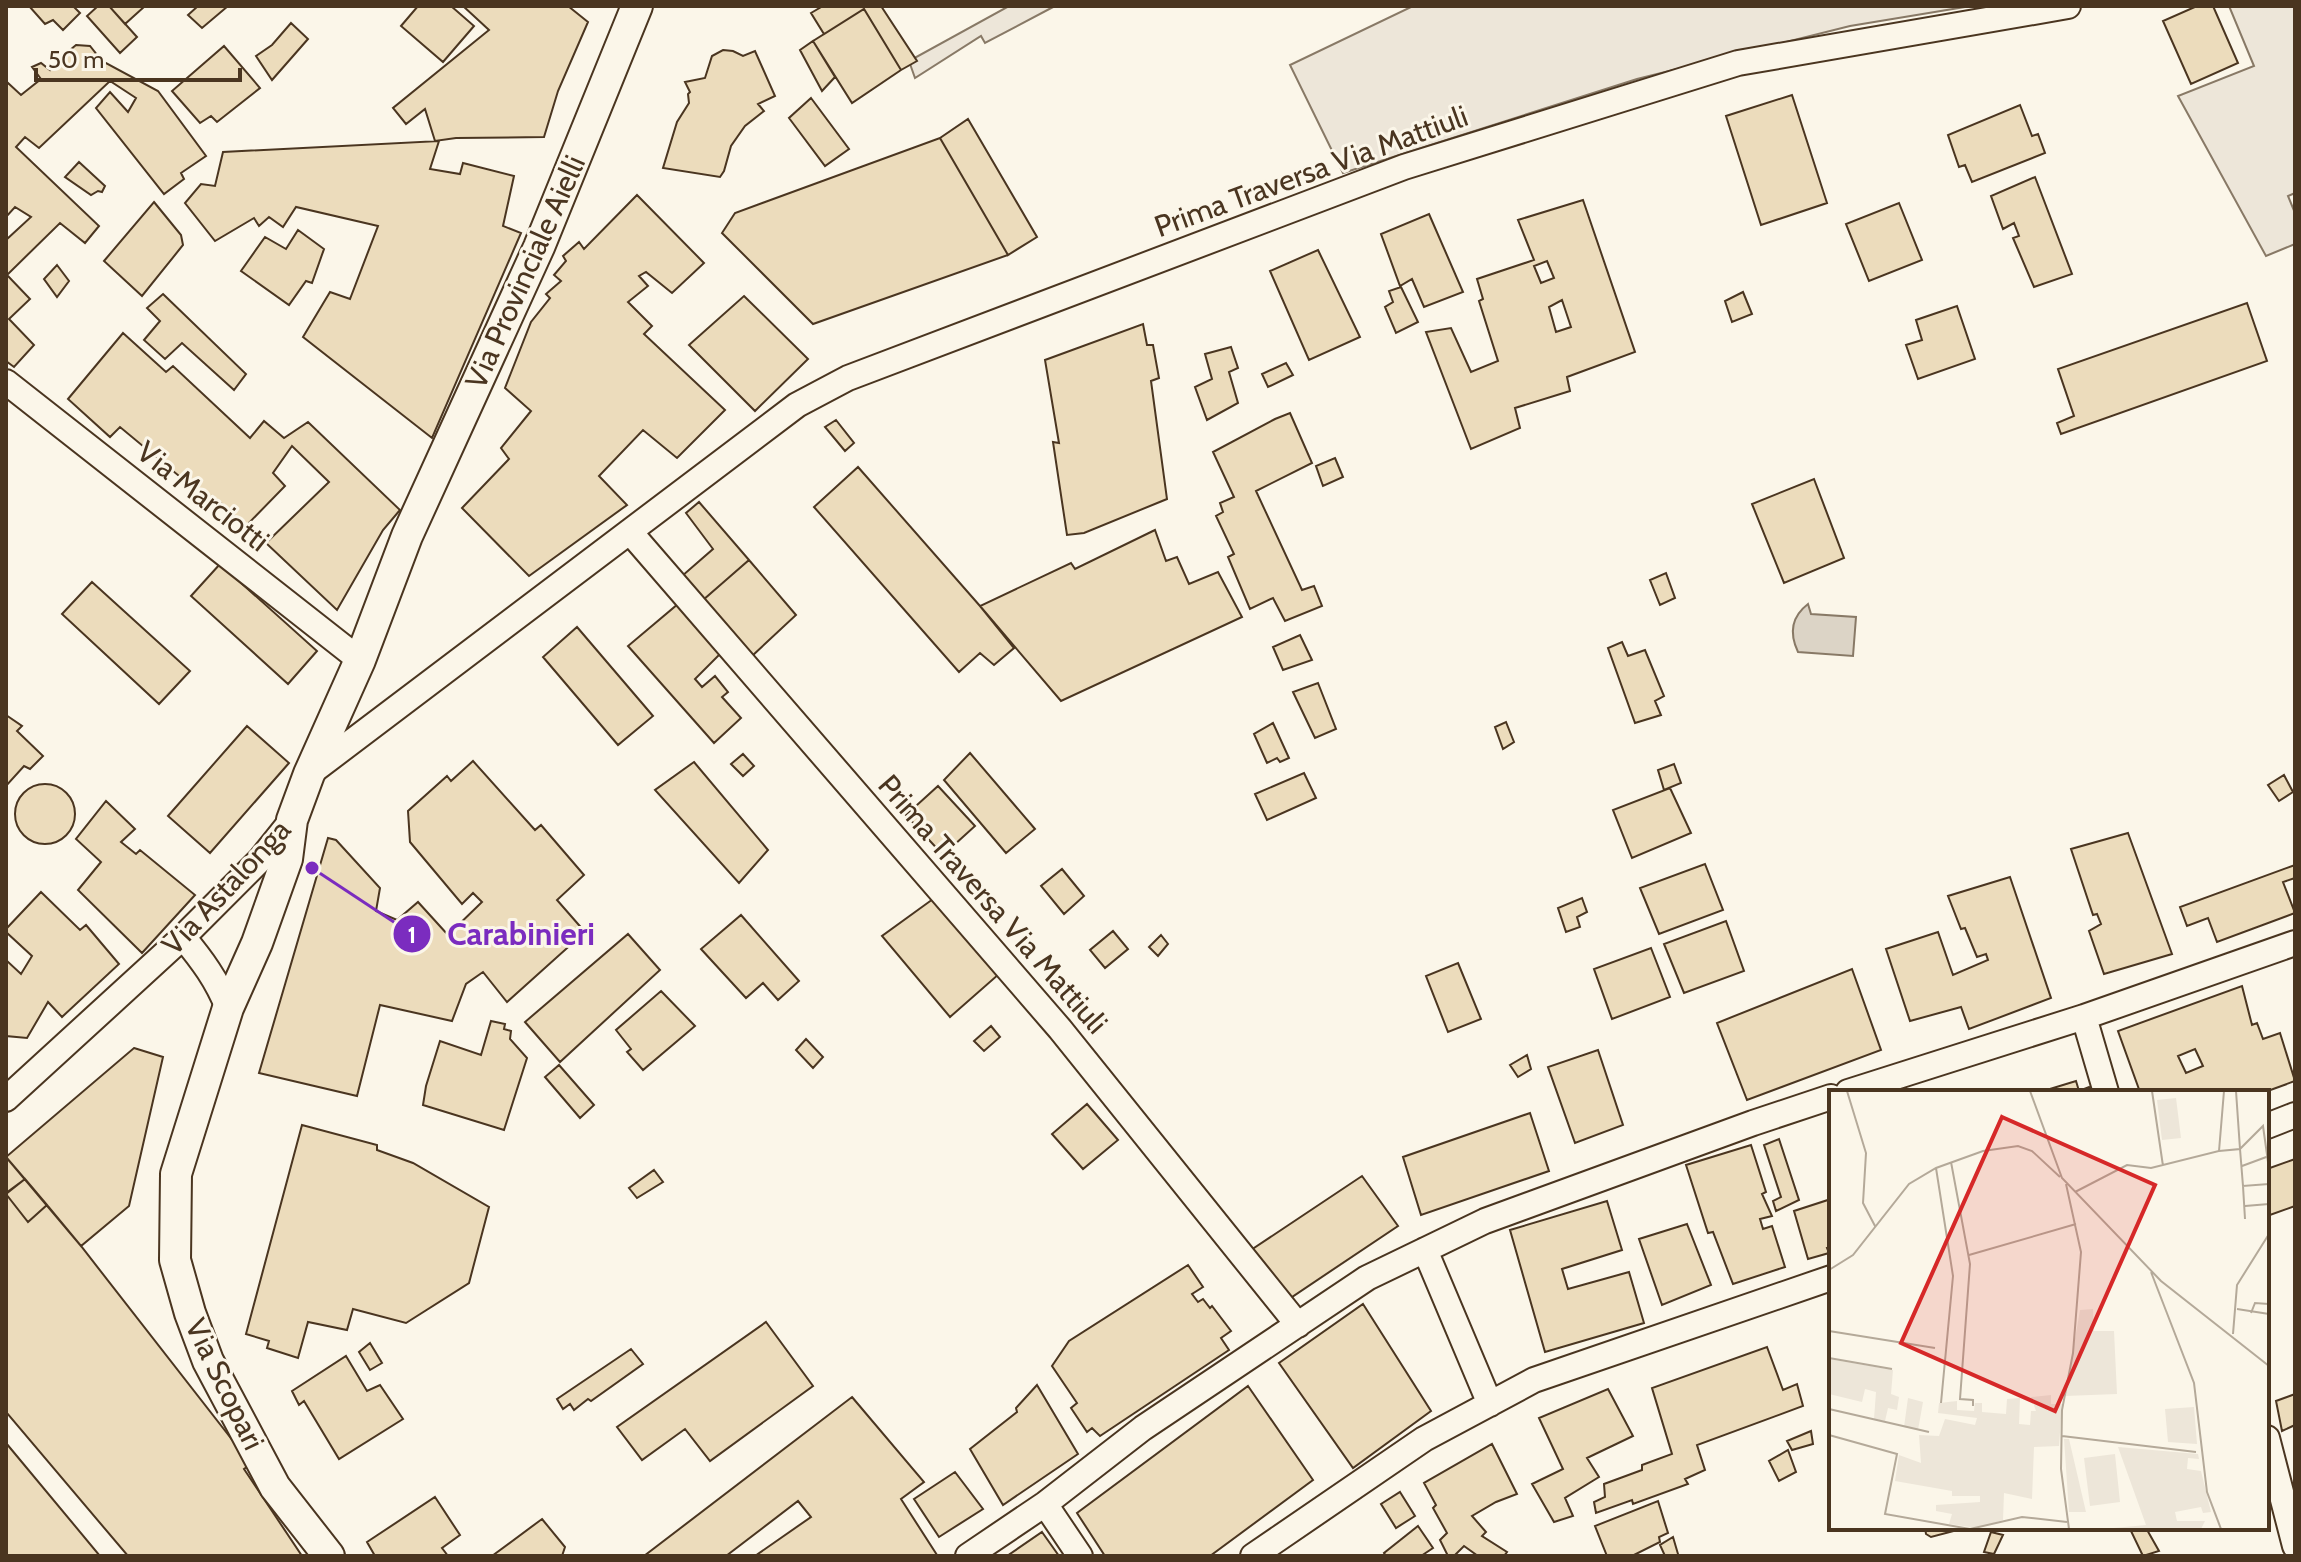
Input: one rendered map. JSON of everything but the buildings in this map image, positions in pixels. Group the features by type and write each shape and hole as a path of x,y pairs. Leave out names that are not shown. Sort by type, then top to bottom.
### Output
{"street":[{"name":"Via Provinciale Aielli","path":"407,536 539,247 637,6"},
{"name":"Prima Traversa Via Mattiuli","path":"309,774 797,405 848,378 1404,167 1738,63 2068,6"},
{"name":"Via Marciotti","path":"6,382 360,660"},
{"name":"Prima Traversa Via Mattiuli","path":"630,532 1060,1029 1298,1325"},
{"name":"Via Astalonga","path":"6,1099 183,937 260,860 292,820 360,660 407,536"},
{"name":"Via Scopari","path":"292,820 287,859 257,943 228,1008 176,1174 175,1260 208,1361 275,1487 329,1556"},
{"path":"183,937 209,969 228,1008"},
{"path":"1854,1090 2084,1017 2295,943"},
{"path":"2084,1017 2105,1090"},
{"path":"968,1556 1045,1504 1143,1428 1367,1278 1485,1221 1829,1098"},
{"path":"2269,1125 2295,1115"},
{"path":"1425,1250 1490,1404"},
{"path":"1253,1556 1424,1439 1534,1380 1829,1279"},
{"path":"2269,1446 2295,1546"},
{"path":"1045,1504 1080,1556"}],"shaded area":[{"path":"1009,6 1055,6 985,43 981,36 915,78 909,61"},
{"path":"1413,6 1971,6 1850,26 1637,79 1343,173 1290,65"},
{"path":"2229,6 2295,6 2295,193 2288,196 2295,213 2295,244 2266,256 2178,96 2254,66"},
{"path":"1808,604 1811,614 1856,617 1853,656 1798,652 1793,626 1798,614"}],"place":[{"name":"Carabinieri","path":"312,868"}]}
